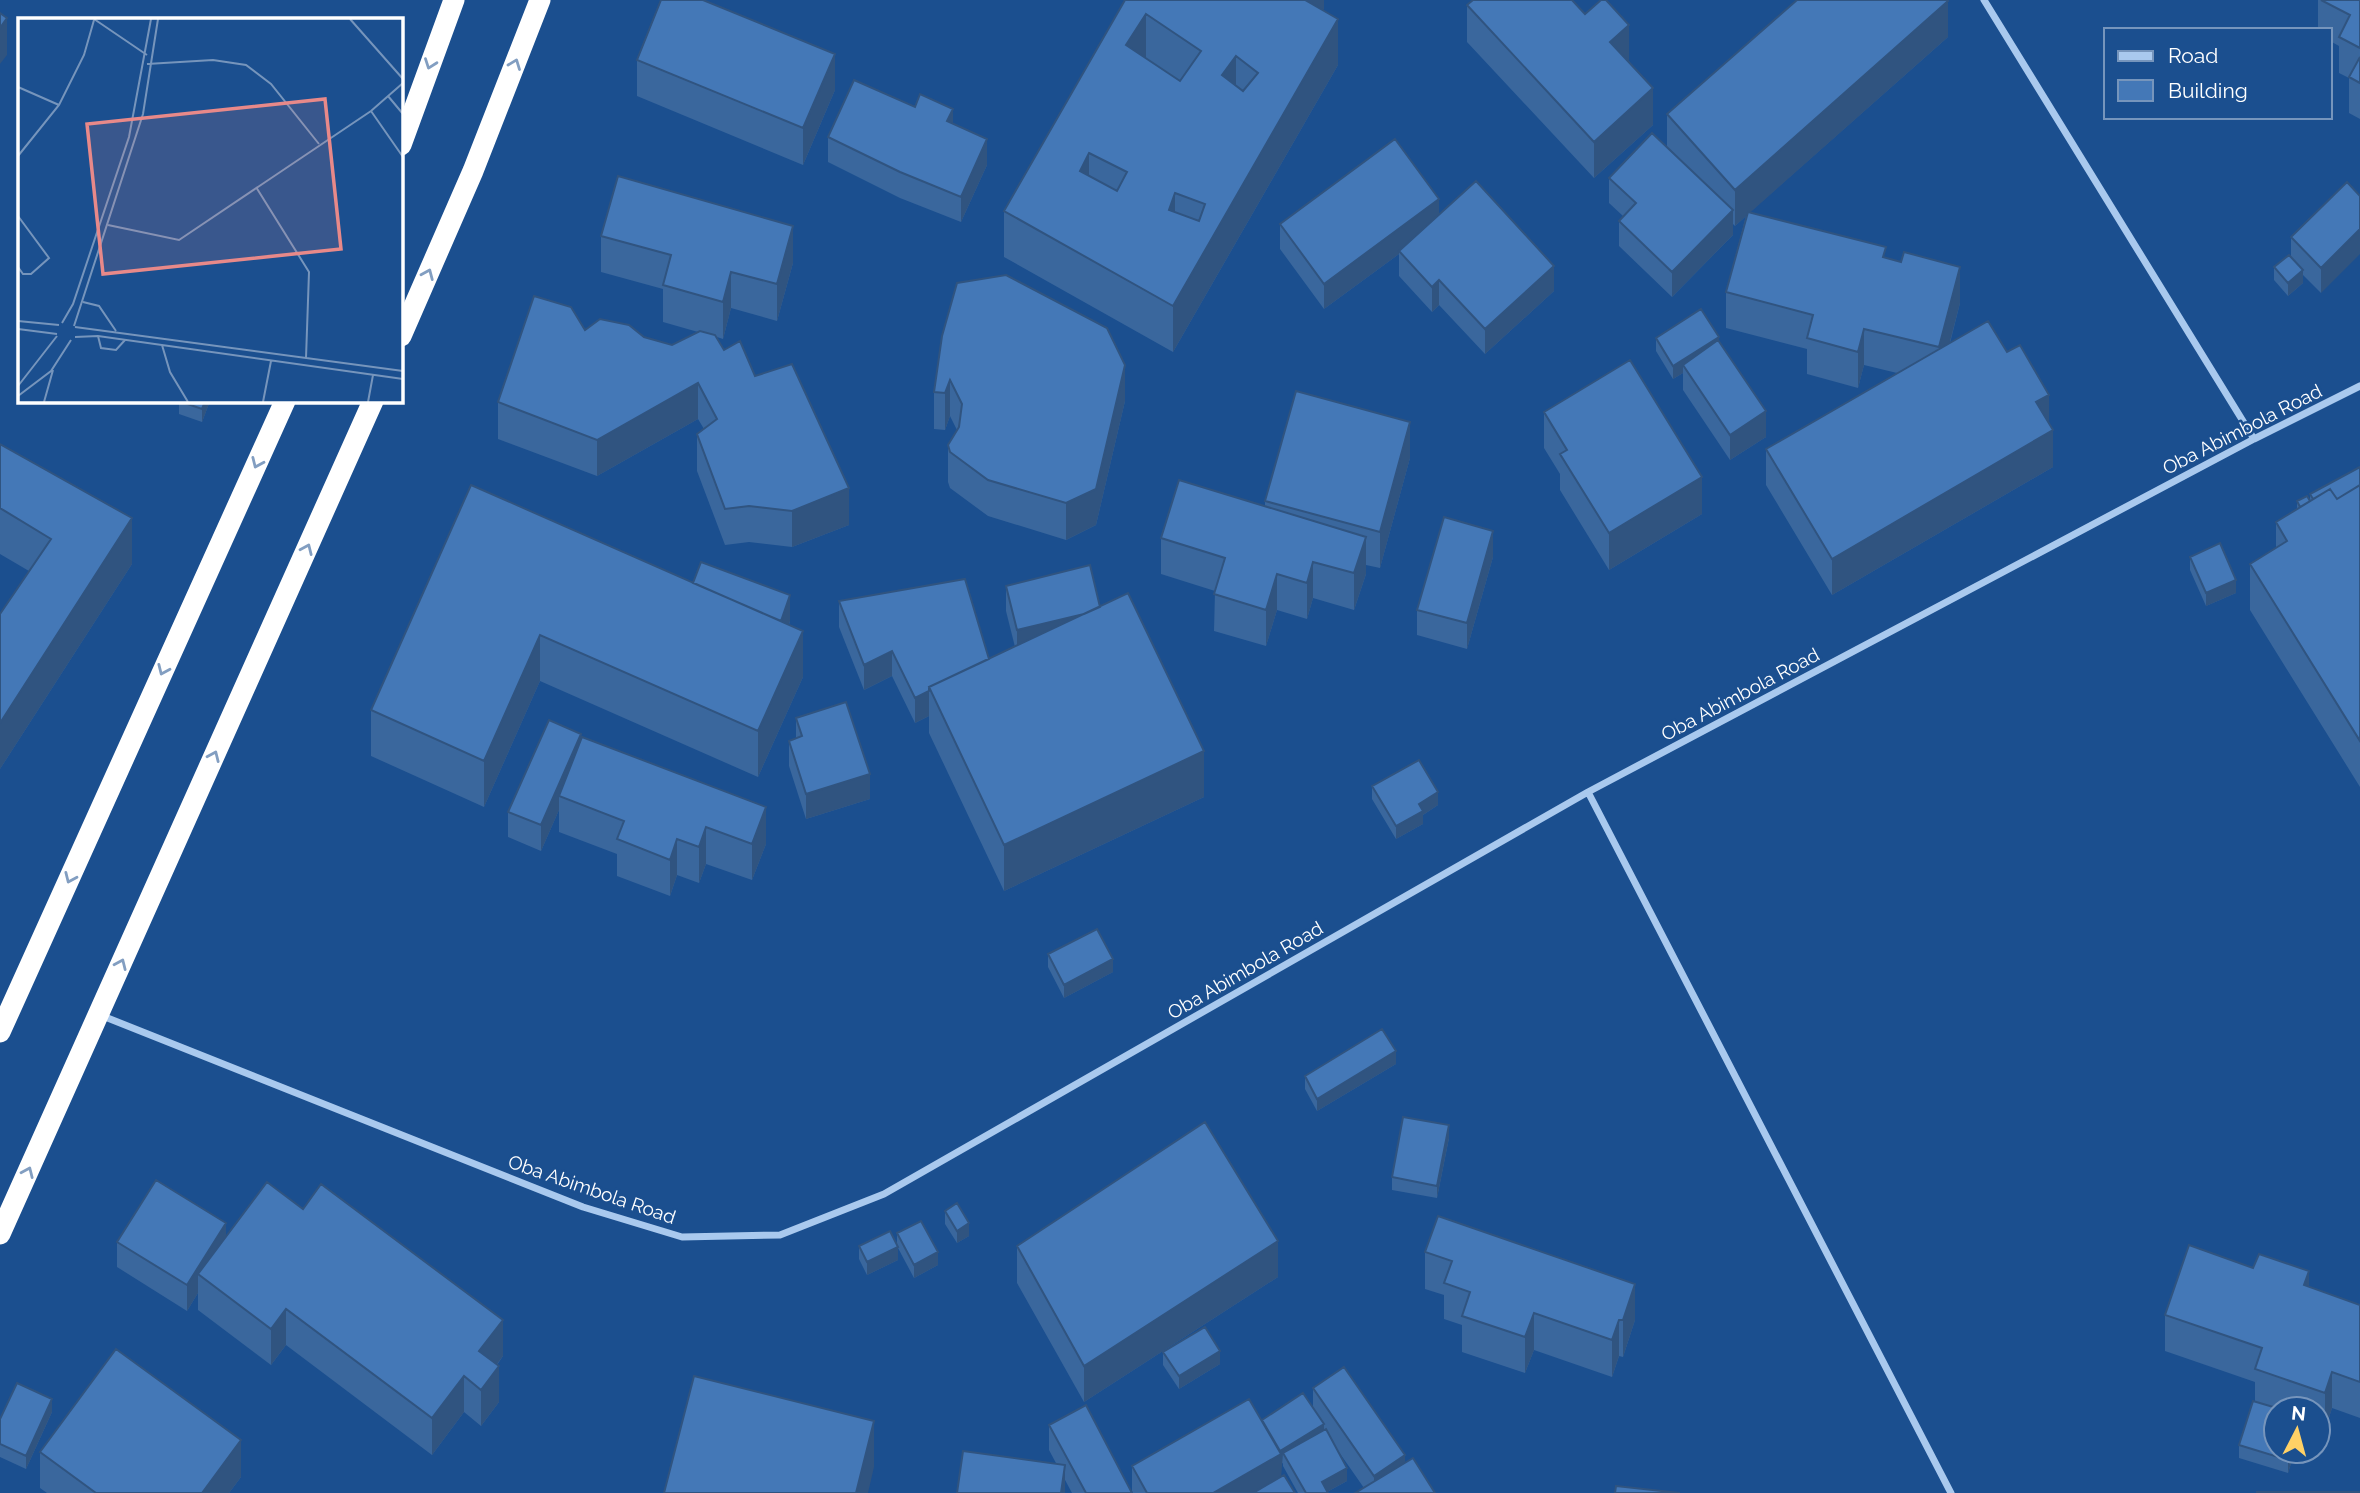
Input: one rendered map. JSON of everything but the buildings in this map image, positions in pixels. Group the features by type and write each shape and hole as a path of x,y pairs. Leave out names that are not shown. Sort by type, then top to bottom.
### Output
{"highway":[{"path":"402,142 454,0"},
{"path":"402,335 473,170 540,0"},
{"path":"0,1032 285,402"},
{"path":"0,1234 373,402"}],"street":[{"path":"1984,0 2254,439"},
{"name":"Oba Abimbola Road","path":"98,1015 583,1207 681,1237 780,1235 884,1194 1588,792 2254,439 2360,386"},
{"path":"1588,792 1951,1493"}]}
